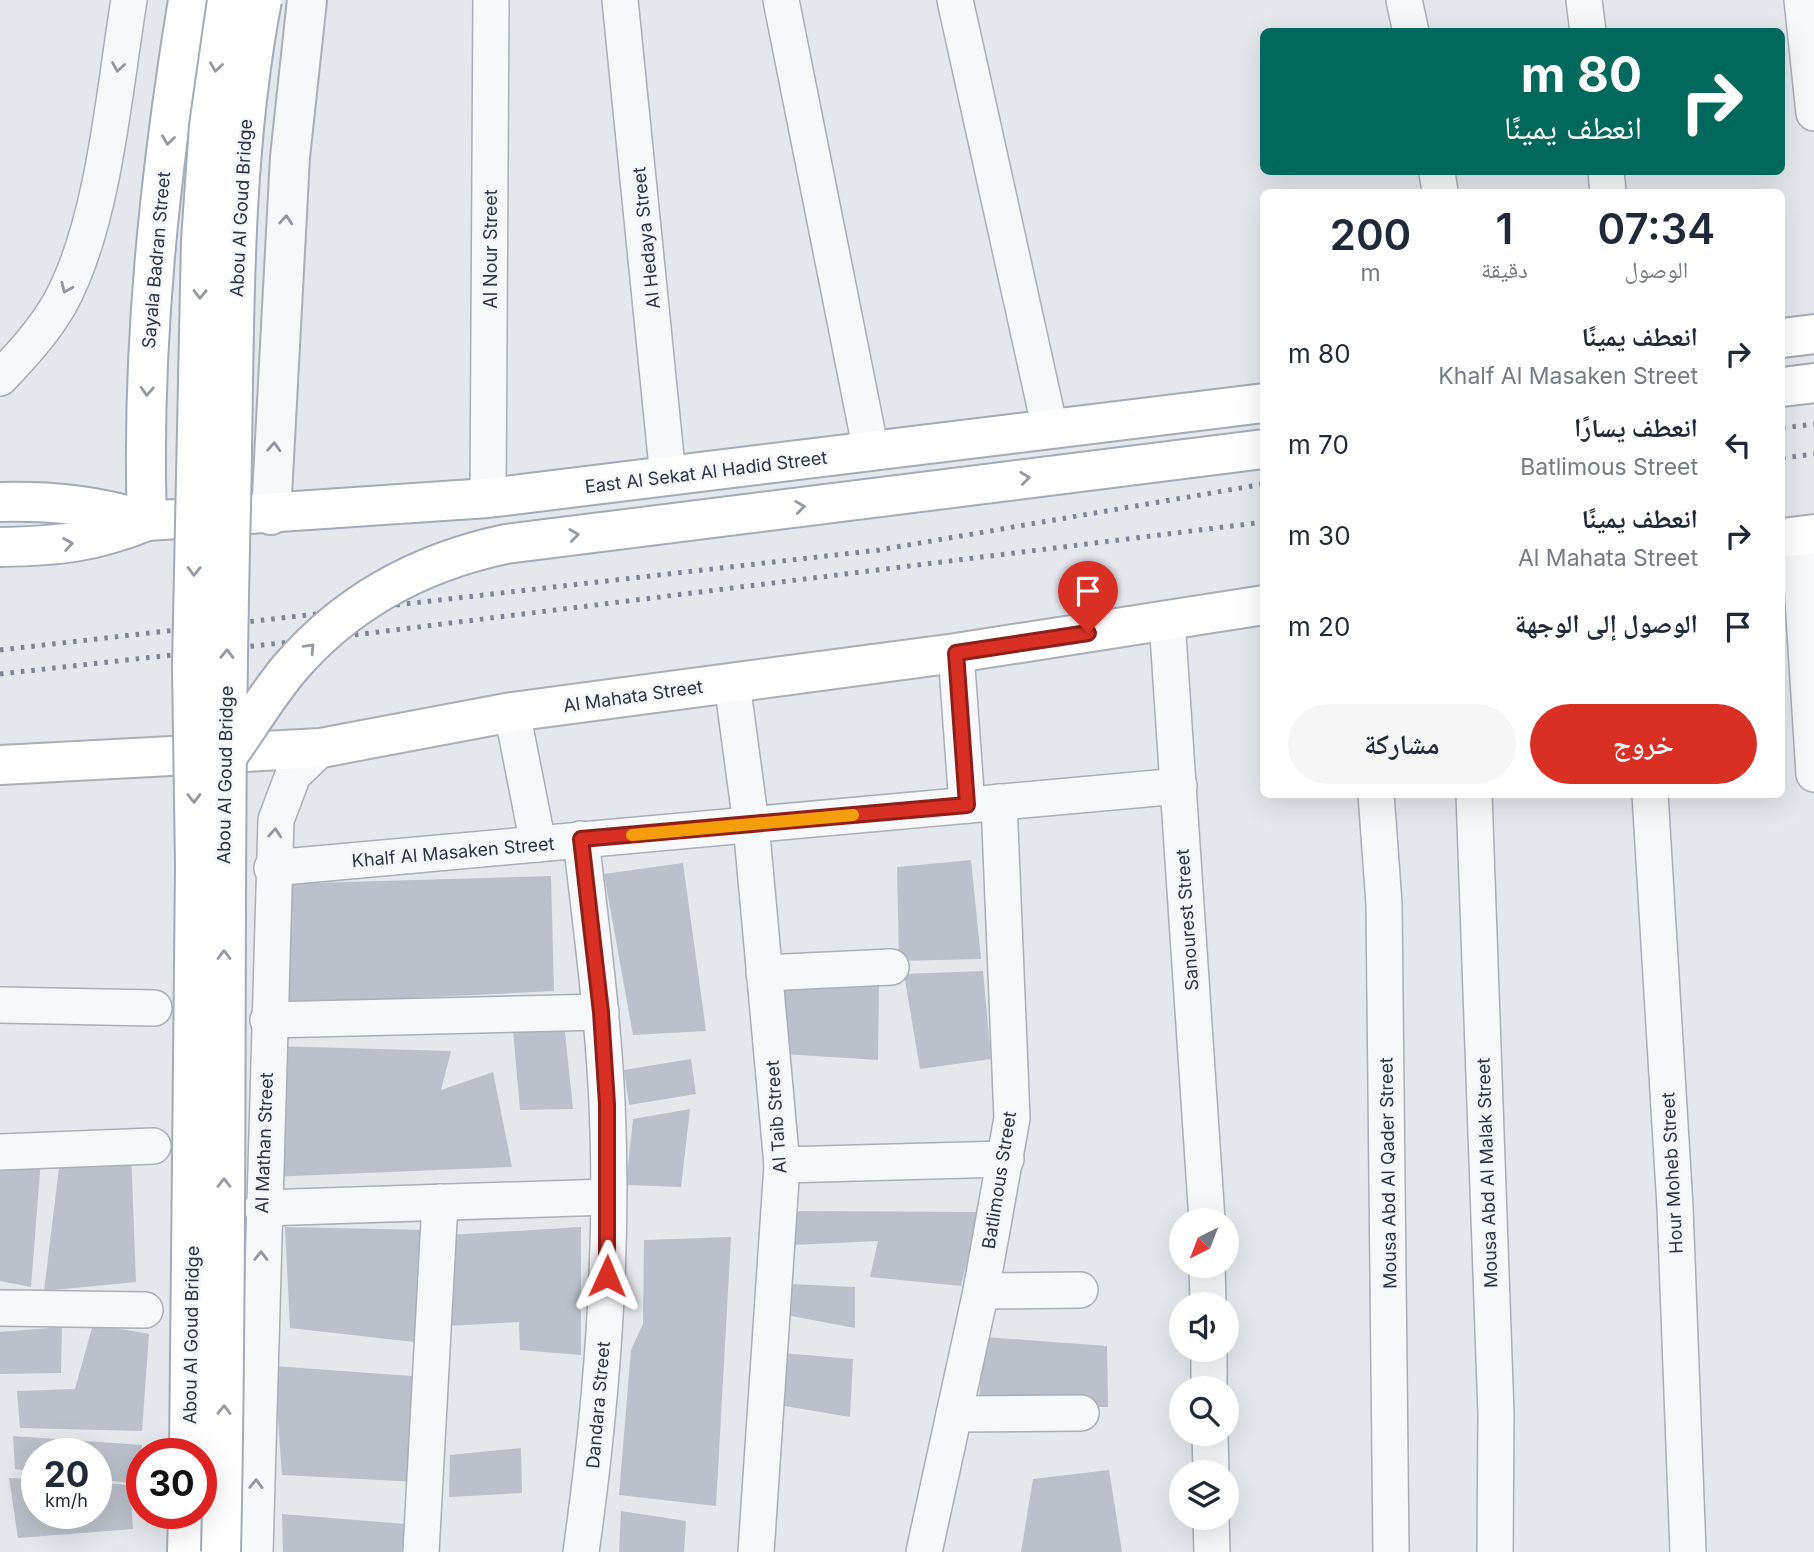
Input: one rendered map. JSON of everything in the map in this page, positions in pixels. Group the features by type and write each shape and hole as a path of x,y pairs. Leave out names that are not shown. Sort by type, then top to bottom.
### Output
{"main road":[{"name":"Sayala Badran Street","path":"147,521 144,446 155,249 188,0"},
{"name":"Abou Al Goud Bridge","path":"189,1438 195,866 192,666 201,240 210,115 227,0"},
{"name":"Abou Al Goud Bridge","path":"220,1552 224,1408 224,761 240,187 250,76 262,0"},
{"path":"1785,338 1814,334"},
{"path":"1785,387 1814,383"},
{"name":"East Al Sekat Al Hadid Street","path":"147,521 271,515 488,498 1260,403"},
{"path":"224,761 289,670 325,632 366,600 411,573 460,554 506,544 1260,450"},
{"path":"0,502 64,502 106,509 147,521"},
{"path":"0,547 59,546 92,540 147,521"},
{"name":"Al Mahata Street","path":"0,765 321,748 512,712 956,653 1260,606"},
{"path":"187,1552 188,1529"}],"street":[{"path":"0,378 27,350 60,303 83,250 97,194 129,0"},
{"path":"271,515 290,158 307,0"},
{"name":"Al Nour Street","path":"488,498 491,0"},
{"name":"Al Hedaya Street","path":"620,0 645,225 668,477"},
{"path":"781,0 871,451"},
{"path":"955,0 1050,429"},
{"path":"1404,0 1409,28"},
{"path":"1584,0 1588,28"},
{"path":"1802,0 1794,41 1814,113"},
{"path":"1798,536 1814,774"},
{"name":"Sanourest Street","path":"1167,620 1206,1208"},
{"name":"Batlimous Street","path":"924,1552 981,1291 1012,1118 983,803 956,653"},
{"name":"Al Taib Street","path":"732,683 751,824 782,1165 757,1552"},
{"path":"512,712 538,844"},
{"name":"Al Mathan Street","path":"255,1552 272,868 276,820 293,775 321,748"},
{"name":"Khalf Al Masaken Street","path":"272,868 1179,786"},
{"name":"Mousa Abd Al Qader Street","path":"1376,798 1384,904 1391,1552"},
{"name":"Mousa Abd Al Malak Street","path":"1474,798 1496,1414 1495,1552"},
{"name":"Hour Moheb Street","path":"1650,798 1675,1207 1688,1552"},
{"name":"Dandara Street","path":"581,839 601,1012 608,1197 606,1329 594,1461 581,1552"},
{"path":"764,973 891,967"},
{"path":"0,1005 154,1008"},
{"path":"268,1020 601,1012"},
{"path":"0,1152 153,1146"},
{"path":"782,1165 1006,1159"},
{"path":"262,1208 608,1197"},
{"path":"421,1552 440,1202"},
{"path":"981,1291 1080,1290"},
{"path":"0,1308 145,1310"},
{"path":"954,1414 1081,1413"},
{"path":"1211,1530 1212,1552"}],"building":[{"path":"971,860 981,959 899,961 897,867"},
{"path":"683,863 706,1031 633,1035 604,874"},
{"path":"551,876 554,991 273,1005 275,884"},
{"path":"983,971 991,1059 920,1069 904,974"},
{"path":"879,983 878,1060 784,1054 781,990"},
{"path":"564,1023 573,1109 520,1110 513,1030"},
{"path":"272,1046 451,1051 441,1090 493,1072 512,1167 269,1177"},
{"path":"691,1059 696,1094 629,1105 624,1070"},
{"path":"690,1109 681,1187 626,1185 633,1119"},
{"path":"131,1150 136,1282 44,1291 59,1168"},
{"path":"41,1159 31,1287 0,1281 0,1161"},
{"path":"795,1211 979,1212 961,1286 870,1277 878,1241 793,1245"},
{"path":"285,1227 425,1230 423,1343 290,1328"},
{"path":"581,1227 581,1355 520,1350 519,1322 448,1326 448,1235"},
{"path":"731,1237 716,1506 619,1495 631,1350 643,1324 644,1240"},
{"path":"790,1284 855,1287 855,1328 786,1315"},
{"path":"93,1324 149,1334 142,1431 20,1428 17,1391 75,1389"},
{"path":"62,1327 61,1373 0,1374 0,1332"},
{"path":"985,1337 1107,1346 1108,1407 978,1407"},
{"path":"782,1353 853,1359 850,1417 779,1405"},
{"path":"274,1366 425,1377 419,1482 282,1475"},
{"path":"13,1436 42,1438 21,1438 21,1470 15,1469"},
{"path":"112,1443 126,1444 126,1482 112,1481"},
{"path":"521,1448 522,1493 449,1497 450,1455"},
{"path":"1109,1470 1122,1552 1021,1552 1033,1479"},
{"path":"9,1478 21,1478 21,1529 112,1529 112,1484 126,1485 126,1529 133,1529 18,1538"},
{"path":"621,1511 686,1521 684,1552 619,1552"},
{"path":"282,1514 418,1525 417,1552 283,1552"}],"railway":[{"path":"1785,428 1814,424"},
{"path":"1785,458 1814,454"},
{"path":"0,650 879,550 1260,485"},
{"path":"0,674 362,634 1260,522"}],"slow traffic":[{"path":"632,835 853,815"}],"route":[{"path":"607,1276 607,1104 601,1012 581,839 967,805 956,653 1088,633"}]}
